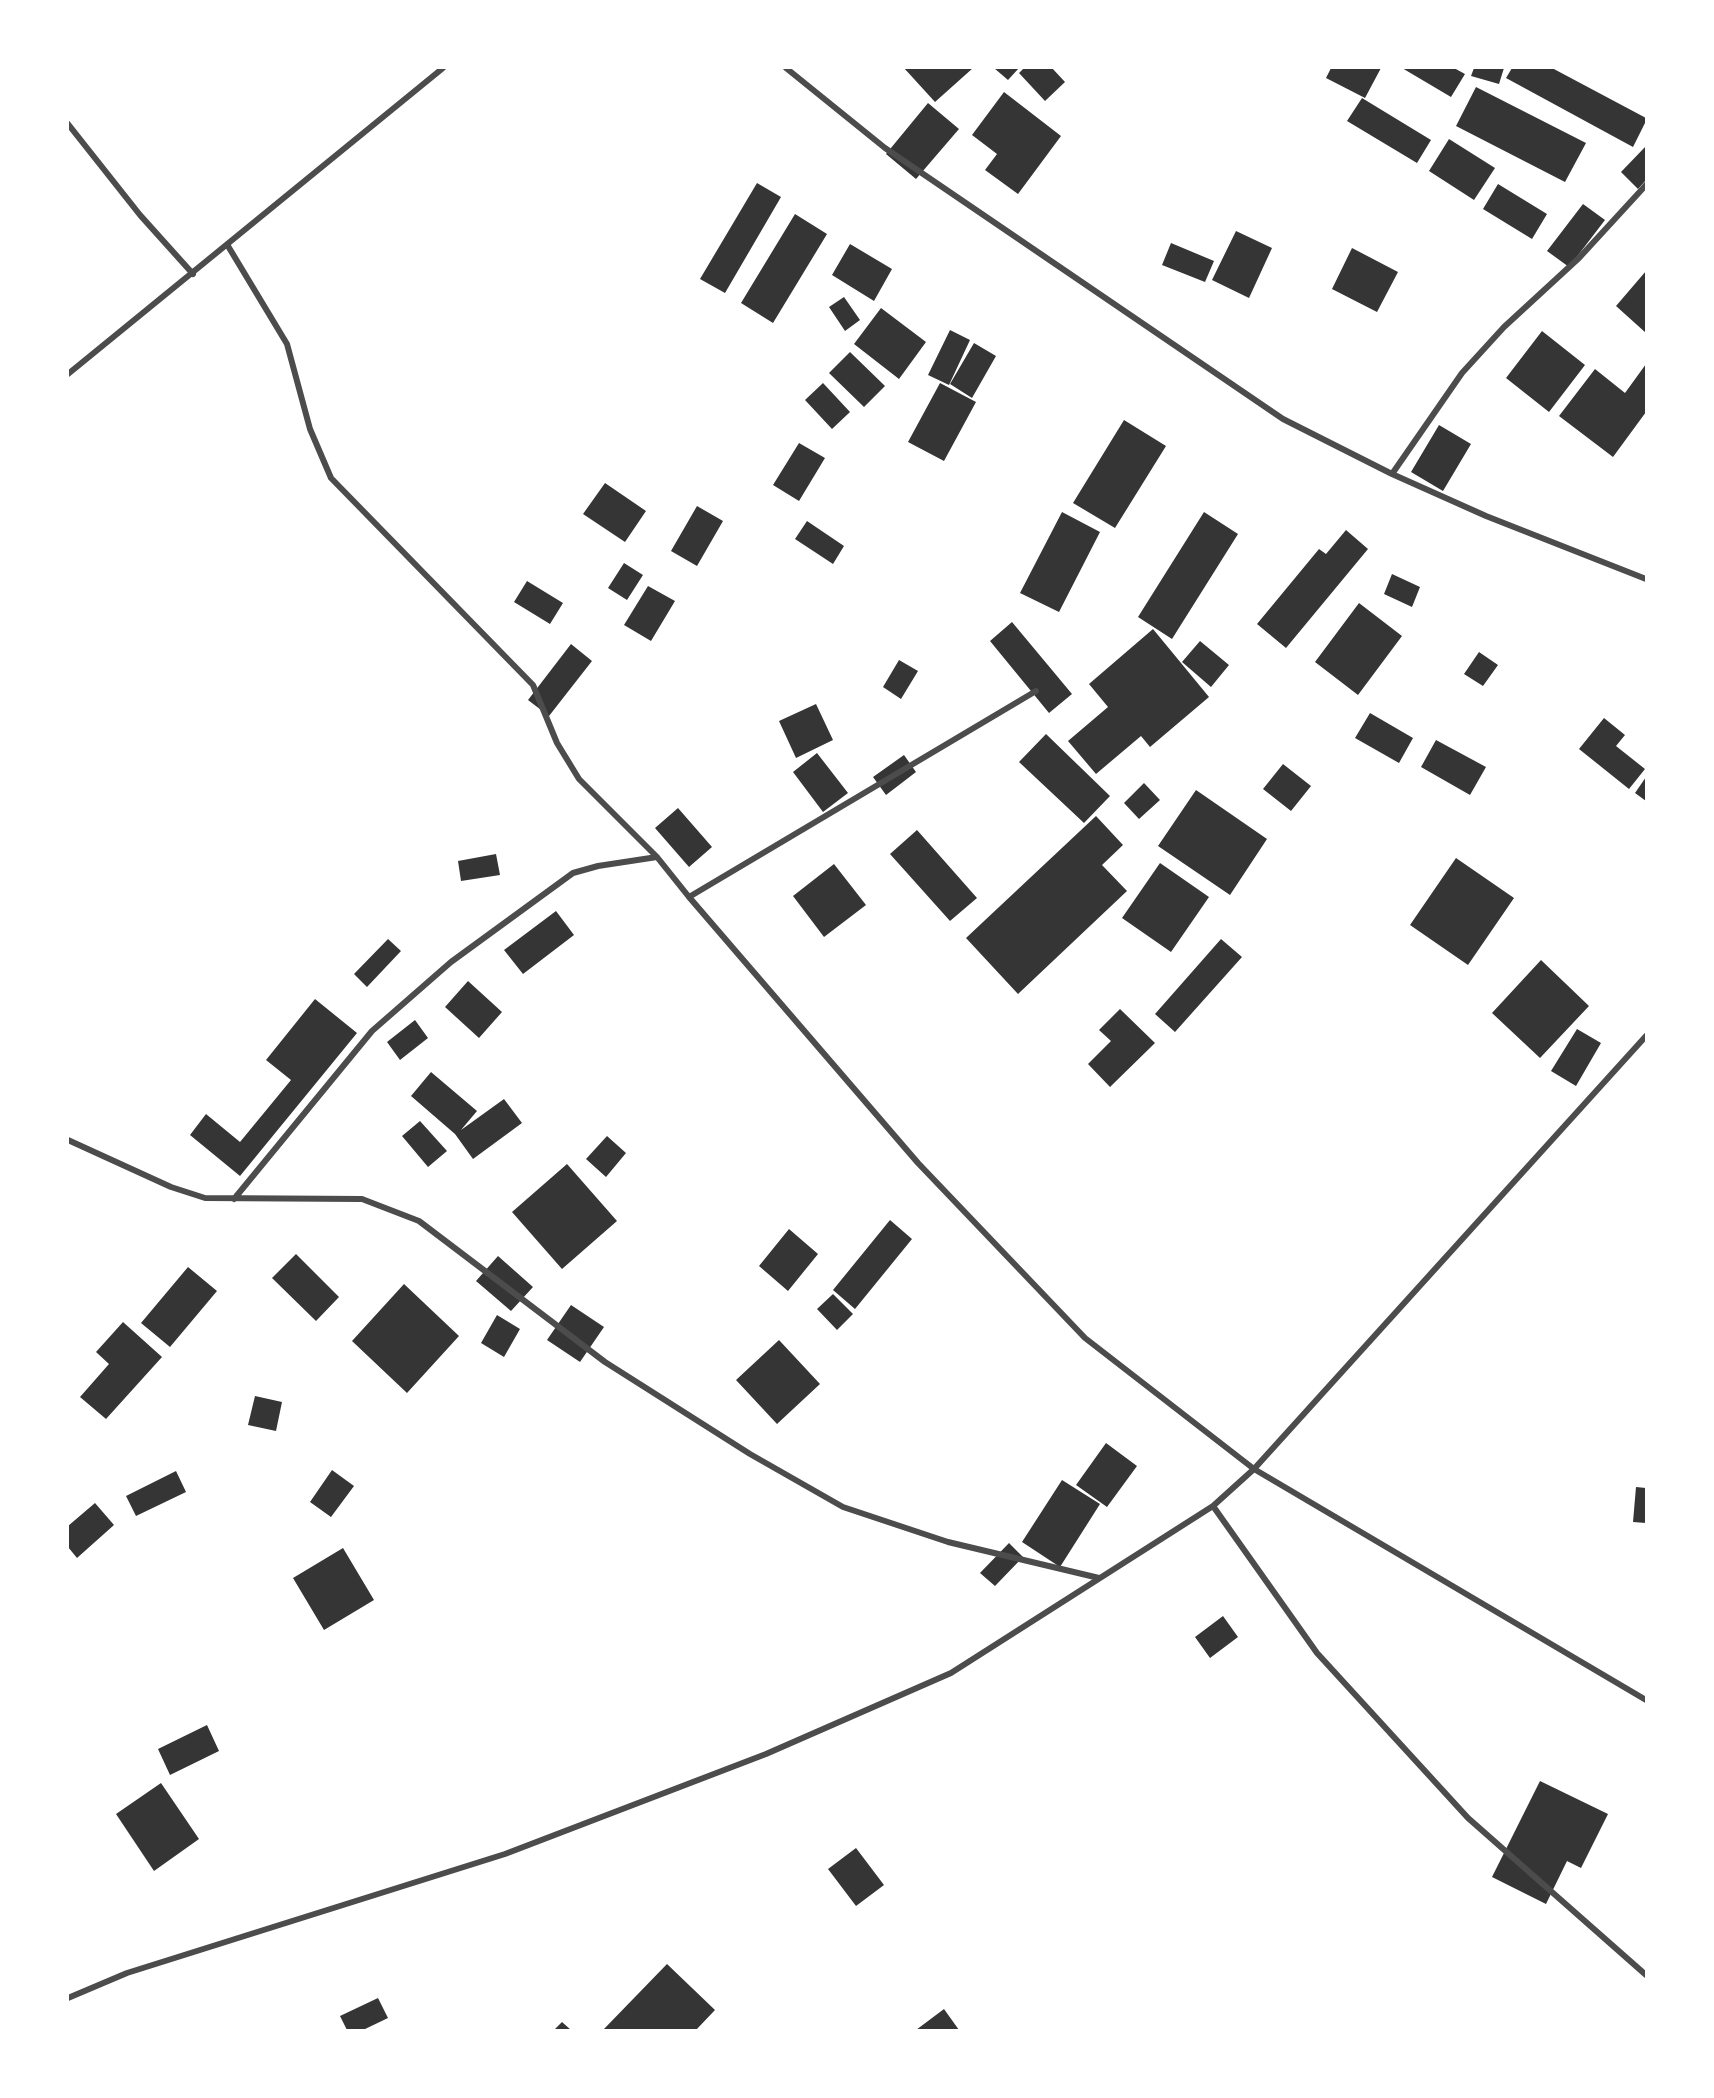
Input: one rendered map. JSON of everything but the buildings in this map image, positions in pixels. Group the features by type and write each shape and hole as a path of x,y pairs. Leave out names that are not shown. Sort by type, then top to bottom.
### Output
{"street":[{"path":"68,374 228,246 443,68"},
{"path":"786,68 885,148 1283,419 1392,474 1486,516 1647,579"},
{"path":"68,124 140,215 193,274"},
{"path":"1392,474 1462,373 1504,327 1579,258 1647,185"},
{"path":"228,246 287,344 310,429 331,478 532,685 557,743 579,779 657,857 918,1163 1085,1338 1254,1470 1647,1700"},
{"path":"689,897 1036,691"},
{"path":"234,1198 372,1031 451,962 573,873 598,866 657,857"},
{"path":"68,1998 127,1973 505,1854 766,1754 951,1673 1213,1506 1254,1470 1647,1036"},
{"path":"68,1140 171,1187 205,1197 362,1199 419,1221 604,1362 750,1454 843,1508 948,1542 1099,1578"},
{"path":"1213,1506 1317,1653 1468,1818 1647,1975"}]}
